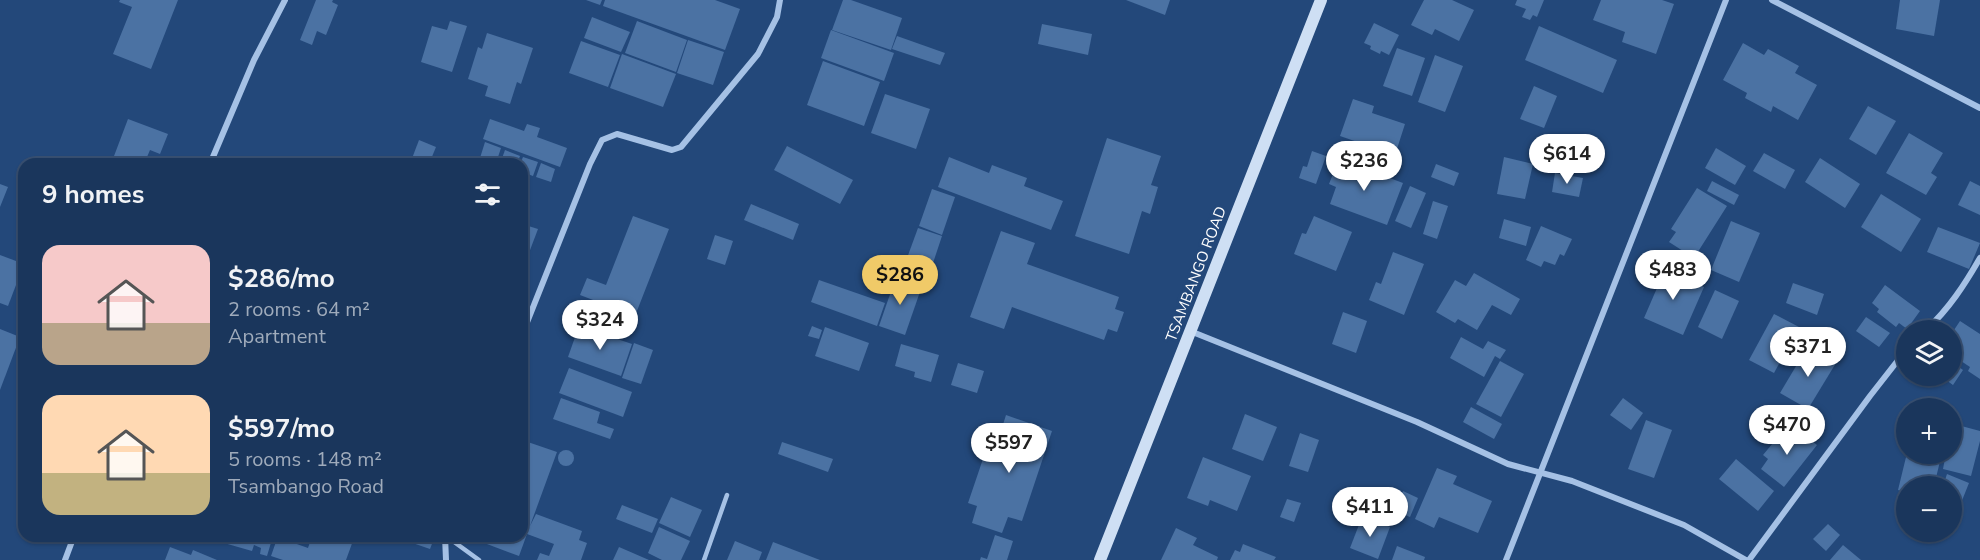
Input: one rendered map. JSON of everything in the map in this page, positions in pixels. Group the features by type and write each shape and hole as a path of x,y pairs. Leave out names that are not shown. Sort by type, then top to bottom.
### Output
{"street":[{"path":"213,158 254,60 285,0"},
{"path":"528,320 590,164 602,141 618,134 672,150 681,147 758,54 777,17 780,0"},
{"name":"TSAMBANGO ROAD","path":"1100,560 1321,0"},
{"path":"1506,560 1726,0"},
{"path":"1772,0 1980,108"},
{"path":"1937,320 1967,281 1980,258"},
{"path":"1190,331 1417,423 1508,464 1538,474 1572,481 1684,525 1748,560 1896,363"},
{"path":"65,560 72,542"},
{"path":"445,542 446,560"}],"lane":[{"path":"704,560 727,495"},
{"path":"454,542 479,560"}],"building":[{"path":"120,0 178,0 151,69 113,54 132,7 119,2"},
{"path":"316,0 333,0 332,2 338,5 326,35 317,31 312,45 300,40"},
{"path":"586,0 602,0 600,5"},
{"path":"605,0 715,0 740,9 725,50 603,6"},
{"path":"843,0 851,0 902,18 891,50 832,30"},
{"path":"1126,0 1170,0 1165,15"},
{"path":"1424,0 1452,0 1474,10 1459,41 1435,29 1432,35 1411,25"},
{"path":"1517,0 1544,0 1537,17 1533,15 1530,20 1522,17 1526,9 1515,5"},
{"path":"1601,0 1662,0 1674,4 1656,54 1622,42 1625,32 1593,20"},
{"path":"1900,0 1940,0 1934,36 1896,29"},
{"path":"592,17 630,32 621,52 584,38"},
{"path":"450,21 467,26 452,72 421,62 432,26 447,30"},
{"path":"637,21 687,40 676,72 625,53"},
{"path":"1374,23 1399,35 1389,55 1381,51 1380,54 1364,43"},
{"path":"1042,24 1092,34 1088,55 1038,44"},
{"path":"1539,26 1617,60 1603,93 1525,60"},
{"path":"831,30 894,53 884,81 821,58"},
{"path":"487,33 533,48 521,84 517,82 510,104 485,96 488,86 468,79 478,47 482,49"},
{"path":"897,36 945,53 940,65 892,49"},
{"path":"688,40 724,52 713,85 677,73"},
{"path":"581,41 620,55 608,87 569,73"},
{"path":"1743,43 1764,55 1768,49 1799,66 1795,73 1817,85 1798,120 1773,106 1771,112 1745,98 1747,93 1723,80"},
{"path":"1397,48 1425,58 1412,96 1383,86"},
{"path":"622,54 676,74 663,107 610,88"},
{"path":"1435,55 1463,66 1445,112 1418,102"},
{"path":"823,61 880,82 864,126 807,105"},
{"path":"1534,86 1557,96 1544,128 1520,119"},
{"path":"885,94 930,109 916,149 871,133"},
{"path":"1353,99 1374,106 1372,113 1405,124 1395,155 1340,136"},
{"path":"1868,106 1896,121 1876,155 1849,139"},
{"path":"128,119 168,134 160,154 150,150 147,158 113,158"},
{"path":"490,119 524,131 527,124 540,128 537,137 567,148 560,167 483,139"},
{"path":"1909,133 1943,153 1931,173 1937,177 1926,195 1886,173"},
{"path":"1107,138 1161,156 1151,185 1158,187 1150,214 1142,211 1129,254 1075,236"},
{"path":"419,140 436,147 431,158 412,158"},
{"path":"485,142 501,148 498,158 480,158"},
{"path":"787,146 853,180 840,204 774,170"},
{"path":"1716,148 1746,166 1735,185 1705,168"},
{"path":"505,150 520,156 519,158 502,158"},
{"path":"1312,151 1326,156 1316,184 1299,178 1303,166 1307,167"},
{"path":"1764,153 1795,170 1785,189 1753,171"},
{"path":"949,157 989,173 992,165 1027,178 1024,186 1063,201 1051,230 938,187"},
{"path":"1504,157 1533,164 1525,199 1497,194"},
{"path":"1820,158 1860,184 1845,208 1805,182"},
{"path":"528,159 538,162 533,176 528,174"},
{"path":"1339,159 1403,183 1387,225 1330,204 1336,187 1329,184"},
{"path":"541,163 555,169 551,182 536,177"},
{"path":"1436,164 1459,173 1454,186 1431,177"},
{"path":"1555,173 1583,178 1579,197 1552,192"},
{"path":"1712,181 1739,195 1734,205 1707,191"},
{"path":"1970,181 1980,186 1980,215 1958,205"},
{"path":"0,184 8,187 0,207"},
{"path":"1410,186 1426,193 1411,228 1395,221"},
{"path":"1697,188 1727,206 1694,258 1669,242 1676,232 1671,229"},
{"path":"932,189 955,197 942,235 919,226"},
{"path":"1881,194 1921,219 1901,252 1861,227"},
{"path":"1433,201 1448,206 1437,239 1423,234"},
{"path":"751,204 799,224 793,240 744,220"},
{"path":"633,216 669,229 635,316 580,295 587,278 606,285"},
{"path":"1314,216 1352,232 1336,271 1294,254 1302,233 1306,234"},
{"path":"1504,219 1531,227 1526,246 1499,238"},
{"path":"1731,221 1760,233 1739,282 1711,270"},
{"path":"528,226 538,229 528,255"},
{"path":"1541,226 1572,239 1564,256 1560,254 1555,265 1544,261 1541,267 1526,260"},
{"path":"1938,227 1980,243 1969,269 1927,252"},
{"path":"918,228 942,236 928,278 903,269"},
{"path":"1001,231 1035,243 1027,264 1119,297 1115,309 1124,312 1117,332 1108,329 1104,340 1012,307 1004,329 970,317"},
{"path":"715,235 733,241 725,265 707,259"},
{"path":"1393,252 1424,264 1404,315 1369,300 1376,282 1381,284"},
{"path":"0,255 18,262 18,280 8,306 0,303"},
{"path":"1658,266 1704,287 1683,335 1644,318 1657,288 1650,285"},
{"path":"1474,273 1520,299 1511,315 1492,305 1477,330 1458,319 1455,323 1436,312 1455,280 1466,286"},
{"path":"896,277 922,286 905,335 879,326"},
{"path":"819,280 885,303 877,326 811,302"},
{"path":"1793,283 1824,294 1817,315 1786,303"},
{"path":"1885,285 1920,311 1914,320 1896,320 1896,327 1877,312 1879,309 1872,303"},
{"path":"1715,290 1739,301 1722,339 1698,327"},
{"path":"1343,312 1367,321 1356,353 1332,344"},
{"path":"1774,314 1799,327 1774,373 1749,360"},
{"path":"1866,317 1890,333 1879,347 1856,331"},
{"path":"1962,322 1980,334 1980,379 1968,371 1970,367 1962,362"},
{"path":"579,326 632,344 621,376 568,357"},
{"path":"812,326 822,330 819,339 808,336"},
{"path":"825,327 869,343 859,371 815,356"},
{"path":"0,329 18,336 18,342 0,390"},
{"path":"1461,337 1483,349 1488,341 1506,350 1500,359 1495,356 1484,377 1450,358"},
{"path":"634,343 653,350 641,384 622,378"},
{"path":"901,344 939,355 931,382 914,377 915,372 895,366"},
{"path":"1808,346 1836,363 1808,409 1780,393"},
{"path":"1500,361 1524,374 1501,417 1476,404"},
{"path":"958,363 984,371 977,393 951,385"},
{"path":"569,368 632,392 623,417 559,393"},
{"path":"561,398 600,412 597,423 614,429 610,439 553,419"},
{"path":"1623,398 1643,413 1631,430 1610,415"},
{"path":"1471,407 1502,424 1494,439 1463,422"},
{"path":"1245,414 1277,427 1263,461 1232,449"},
{"path":"1006,415 1052,431 1022,521 1008,517 1002,533 972,523 977,506 968,503 986,450 994,453"},
{"path":"1646,420 1672,430 1654,478 1628,469"},
{"path":"1962,426 1980,431 1980,441 1971,476 1943,469 1944,464 1962,464"},
{"path":"1794,427 1817,445 1784,487 1761,469 1768,459 1763,455 1782,432 1786,436"},
{"path":"1300,433 1319,440 1308,472 1289,466"},
{"path":"528,442 557,452 530,526 536,514 582,531 579,540 587,543 581,560 537,560 540,553 549,556 554,544 528,534"},
{"path":"782,442 833,459 828,472 778,454"},
{"path":"566,450 574,458 566,466 558,458"},
{"path":"1203,457 1251,476 1237,511 1210,500 1208,506 1187,498"},
{"path":"1736,459 1774,491 1758,511 1719,479"},
{"path":"1904,464 1939,464 1936,476 1901,476"},
{"path":"1437,468 1457,476 1453,484 1492,501 1478,533 1439,517 1434,528 1415,519"},
{"path":"1962,480 1969,483 1962,500"},
{"path":"1403,491 1418,498 1410,517 1395,511"},
{"path":"671,497 702,510 690,537 659,523"},
{"path":"1287,499 1301,503 1294,522 1280,517"},
{"path":"622,505 658,519 652,533 616,519"},
{"path":"1362,517 1390,527 1378,559 1350,548"},
{"path":"1828,524 1840,535 1826,551 1813,539"},
{"path":"659,527 690,541 681,560 662,560 648,553"},
{"path":"1176,528 1197,538 1193,545 1218,557 1217,560 1161,560"},
{"path":"995,535 1013,541 1007,560 980,560 981,557 987,559"},
{"path":"735,541 762,552 759,560 727,560"},
{"path":"220,542 271,542 267,556 260,554 261,548 254,545 252,551"},
{"path":"276,542 294,542 308,548 310,542 353,542 346,560 283,560 271,556"},
{"path":"410,542 433,542 430,549"},
{"path":"482,542 524,542 519,556"},
{"path":"773,542 820,560 766,560"},
{"path":"1243,544 1276,557 1274,560 1230,560 1235,550 1240,552"},
{"path":"1843,545 1861,560 1830,560"},
{"path":"1397,546 1425,557 1424,560 1392,560"},
{"path":"170,547 191,555 193,550 217,560 165,560"},
{"path":"619,547 649,560 613,560"}]}
